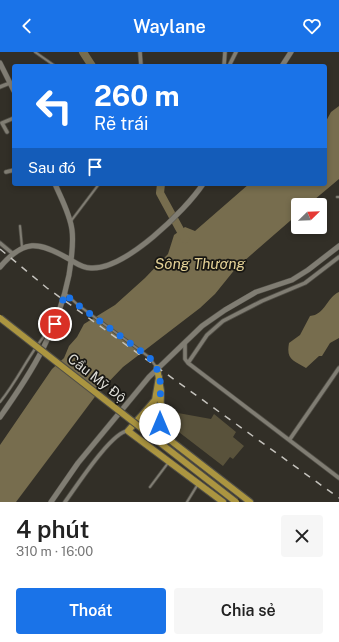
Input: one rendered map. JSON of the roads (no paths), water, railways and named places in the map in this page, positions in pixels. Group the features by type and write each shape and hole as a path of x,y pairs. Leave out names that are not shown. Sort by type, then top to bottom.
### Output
{"main road":[{"name":"Cầu Mỹ Độ","path":"0,318 236,502"},
{"path":"158,368 160,377 161,431 171,442 250,502"},
{"path":"129,431 155,400 160,377"},
{"path":"129,431 146,416 156,417 160,424"},
{"path":"129,431 170,460 223,502"}],"street":[{"path":"140,52 141,64"},
{"path":"224,64 225,52"},
{"path":"230,64 236,52"},
{"path":"283,64 291,52"},
{"path":"0,64 12,87"},
{"path":"0,88 10,83"},
{"path":"7,132 2,123 12,119"},
{"path":"6,172 12,170"},
{"path":"0,417 33,370 55,324 65,294 71,260 72,230 56,186"},
{"path":"0,267 12,253 22,247 31,246 51,249 90,268 115,262 153,237 178,214 202,186"},
{"path":"0,243 12,253"},
{"path":"51,502 78,464 158,368 202,326 225,310 256,292 292,280 308,270 339,246"},
{"path":"188,363 208,335 223,321 262,301 305,282 339,257"},
{"path":"185,343 185,359 188,363 290,439 339,478"},
{"path":"290,439 339,368"},
{"path":"66,502 107,445 119,433 129,431"}],"lane":[{"path":"35,52 51,64"},
{"path":"70,222 97,186"},
{"path":"20,226 22,247"},
{"path":"65,294 149,357 158,368"},
{"path":"0,402 33,350 55,324"},
{"path":"150,487 170,460"},
{"path":"187,502 199,483"}],"water":[{"name":"Sông Thương","path":"339,106 339,179 316,198 291,198 291,220 236,268 215,294 200,308 123,367 97,394 16,502 0,502 0,445 52,369 64,358 69,346 77,337 84,324 115,305 145,278 168,254 174,235 185,227 195,231 247,186 327,186 327,119 331,112"},
{"path":"339,292 339,338 330,343 322,356 319,356 306,368 292,359 288,349 289,343 300,335 310,316 319,313 335,294"}],"waterway":[{"path":"83,52 91,64"},
{"path":"161,186 160,193 185,239"}],"railway":[{"path":"0,249 47,288 339,498"}]}
